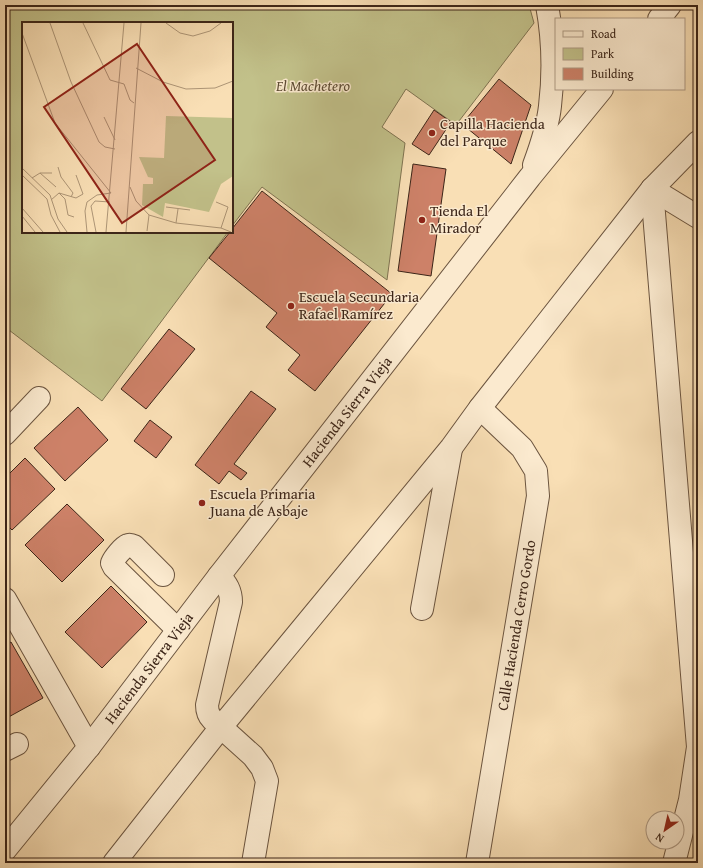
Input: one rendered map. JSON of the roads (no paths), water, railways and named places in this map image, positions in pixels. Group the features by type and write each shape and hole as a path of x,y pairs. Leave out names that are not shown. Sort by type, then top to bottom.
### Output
{"street":[{"path":"530,177 543,140 550,107 552,63 550,21 547,5"},
{"path":"660,18 670,5"},
{"name":"Hacienda Sierra Vieja","path":"5,850 89,747 219,576 530,177 601,90"},
{"path":"114,863 221,727 451,448 480,408 652,189 696,149"},
{"path":"652,189 698,217"},
{"path":"652,189 698,747 690,800 674,863"},
{"path":"5,434 39,398"},
{"name":"Calle Hacienda Cerro Gordo","path":"477,863 538,496 536,470 522,448 480,408"},
{"path":"422,609 451,448"},
{"path":"163,575 134,546 130,544 126,545 114,558 112,563 114,567 178,630"},
{"path":"219,576 229,588 231,602 207,710 208,715 253,756 262,768 267,781 253,863"},
{"path":"5,599 89,747"}],"place":[{"name":"Capilla Hacienda del Parque","path":"432,133"},
{"name":"Tienda El Mirador","path":"422,220"},
{"name":"Escuela Secundaria Rafael Ramírez","path":"291,306"},
{"name":"Escuela Primaria Juana de Asbaje","path":"202,503"}],"park label":[{"name":"El Machetero","path":"313,86"}]}
